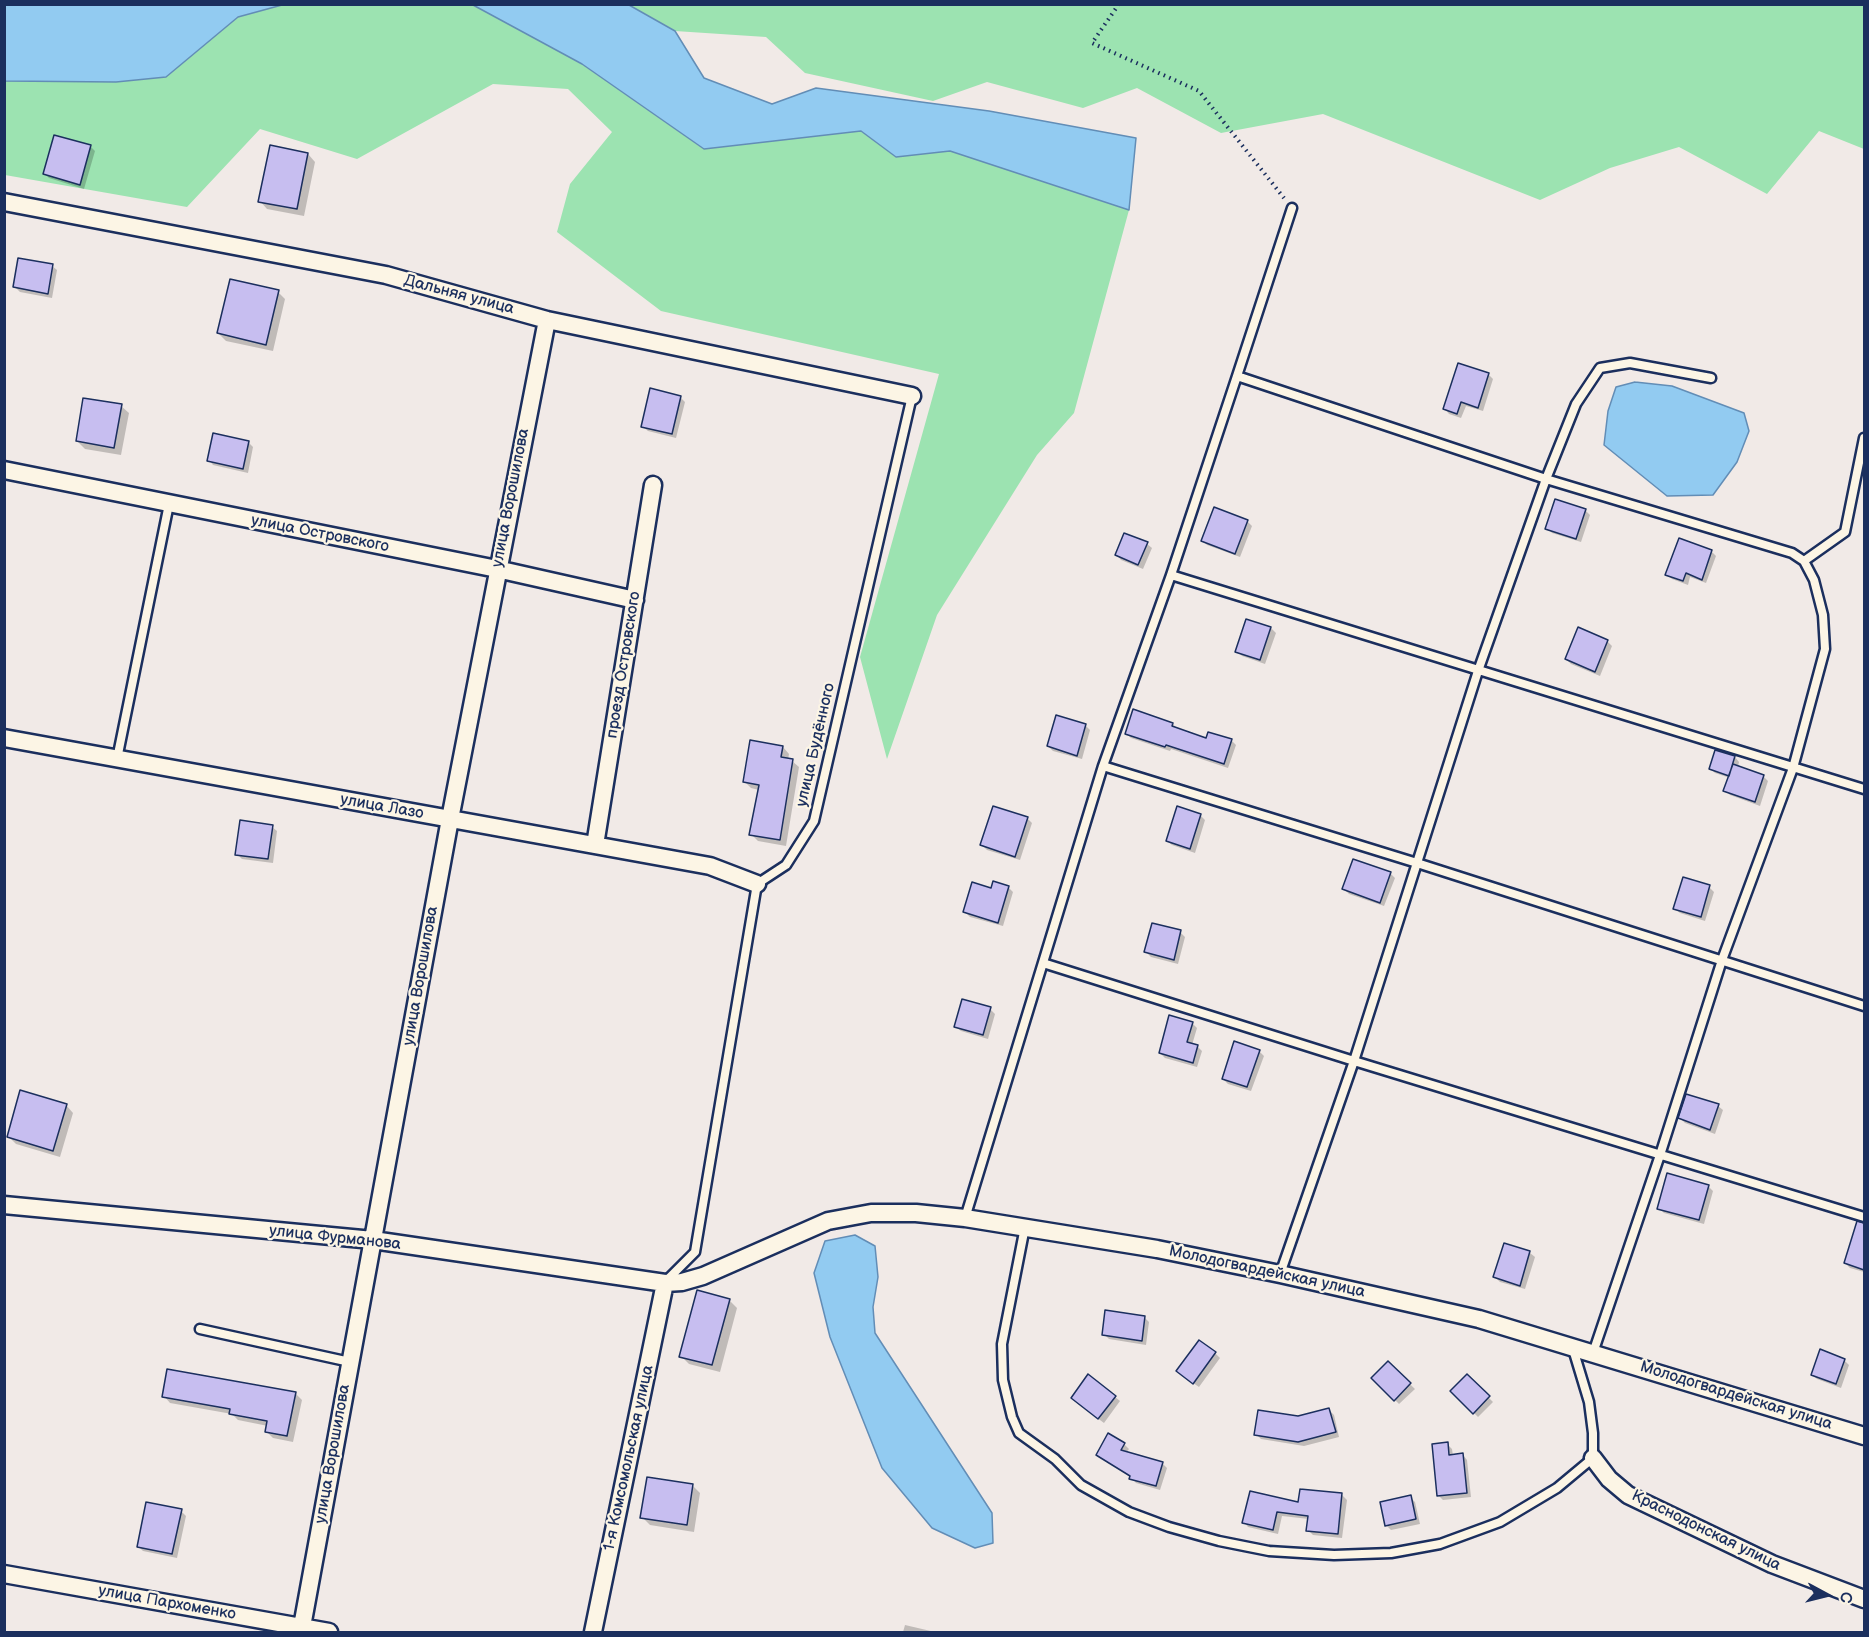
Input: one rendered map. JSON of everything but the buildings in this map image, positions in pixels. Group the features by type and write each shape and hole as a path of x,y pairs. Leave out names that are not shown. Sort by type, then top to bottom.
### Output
{"street":[{"name":"Дальняя улица","path":"4,202 386,275 547,320 912,396"},
{"name":"улица Ворошилова","path":"301,1630 450,819 547,320"},
{"name":"улица Островского","path":"4,470 497,569 635,600"},
{"name":"проезд Островского","path":"594,845 653,485"},
{"name":"улица Лазо","path":"4,738 710,866 757,884"},
{"name":"улица Фурманова","path":"4,1205 373,1240 665,1283"},
{"name":"Молодогвардейская улица","path":"665,1283 682,1282 703,1276 828,1221 871,1213 916,1213 965,1218 1156,1249 1280,1274 1479,1319 1864,1436"},
{"name":"1-я Комсомольская улица","path":"593,1632 665,1283"},
{"name":"Краснодонская улица","path":"1593,1458 1609,1479 1628,1495 1772,1564 1864,1599"},
{"name":"улица Пархоменко","path":"4,1574 301,1630 329,1632"}],"lane":[{"path":"965,1218 1103,766 1171,575 1292,208"},
{"path":"1280,1274 1354,1061 1478,671 1546,479 1576,404 1600,369 1630,363 1711,378"},
{"path":"1236,376 1546,479 1792,553 1804,561 1814,580 1823,615 1825,649 1793,768 1722,960 1660,1155 1593,1353"},
{"name":"улица Будённого","path":"757,884 786,865 814,821 912,396"},
{"path":"1804,561 1845,532 1864,438"},
{"path":"117,759 169,504"},
{"path":"1171,575 1864,789"},
{"path":"1103,766 1417,863 1864,1006"},
{"path":"665,1283 695,1252 757,884"},
{"path":"1043,963 1864,1217"},
{"path":"1025,1227 1002,1344 1003,1380 1012,1417 1019,1433 1055,1459 1081,1485 1129,1512 1194,1534 1269,1551 1334,1555 1391,1553 1440,1544 1500,1522 1557,1488 1593,1458 1589,1402 1572,1347"},
{"path":"200,1329 350,1362"}],"path":[{"path":"1119,4 1092,43 1199,91 1292,208"}],"green space":[{"path":"282,5 473,5 582,64 704,149 861,131 896,157 950,150 1129,210 1074,413 1037,455 937,615 887,759 860,657 939,374 661,311 557,232 570,184 612,132 568,89 493,84 357,159 260,129 187,207 5,175 4,81 116,82 166,77 238,17"},
{"path":"629,5 1864,5 1864,149 1819,131 1767,194 1679,147 1610,168 1540,200 1323,114 1221,133 1137,88 1083,108 987,82 933,101 805,73 766,37 675,31"}],"water":[{"path":"5,4 282,5 238,17 166,77 116,82 5,81"},
{"path":"473,5 629,5 675,31 704,78 772,104 816,88 989,111 1136,138 1129,210 950,151 896,157 861,131 704,149 582,64"},
{"path":"1635,382 1672,386 1744,413 1749,431 1737,462 1713,495 1667,496 1604,445 1608,411 1616,387"},
{"path":"855,1235 875,1246 878,1277 873,1307 875,1333 992,1513 993,1543 975,1548 932,1528 882,1468 830,1337 814,1273 825,1241"}]}
